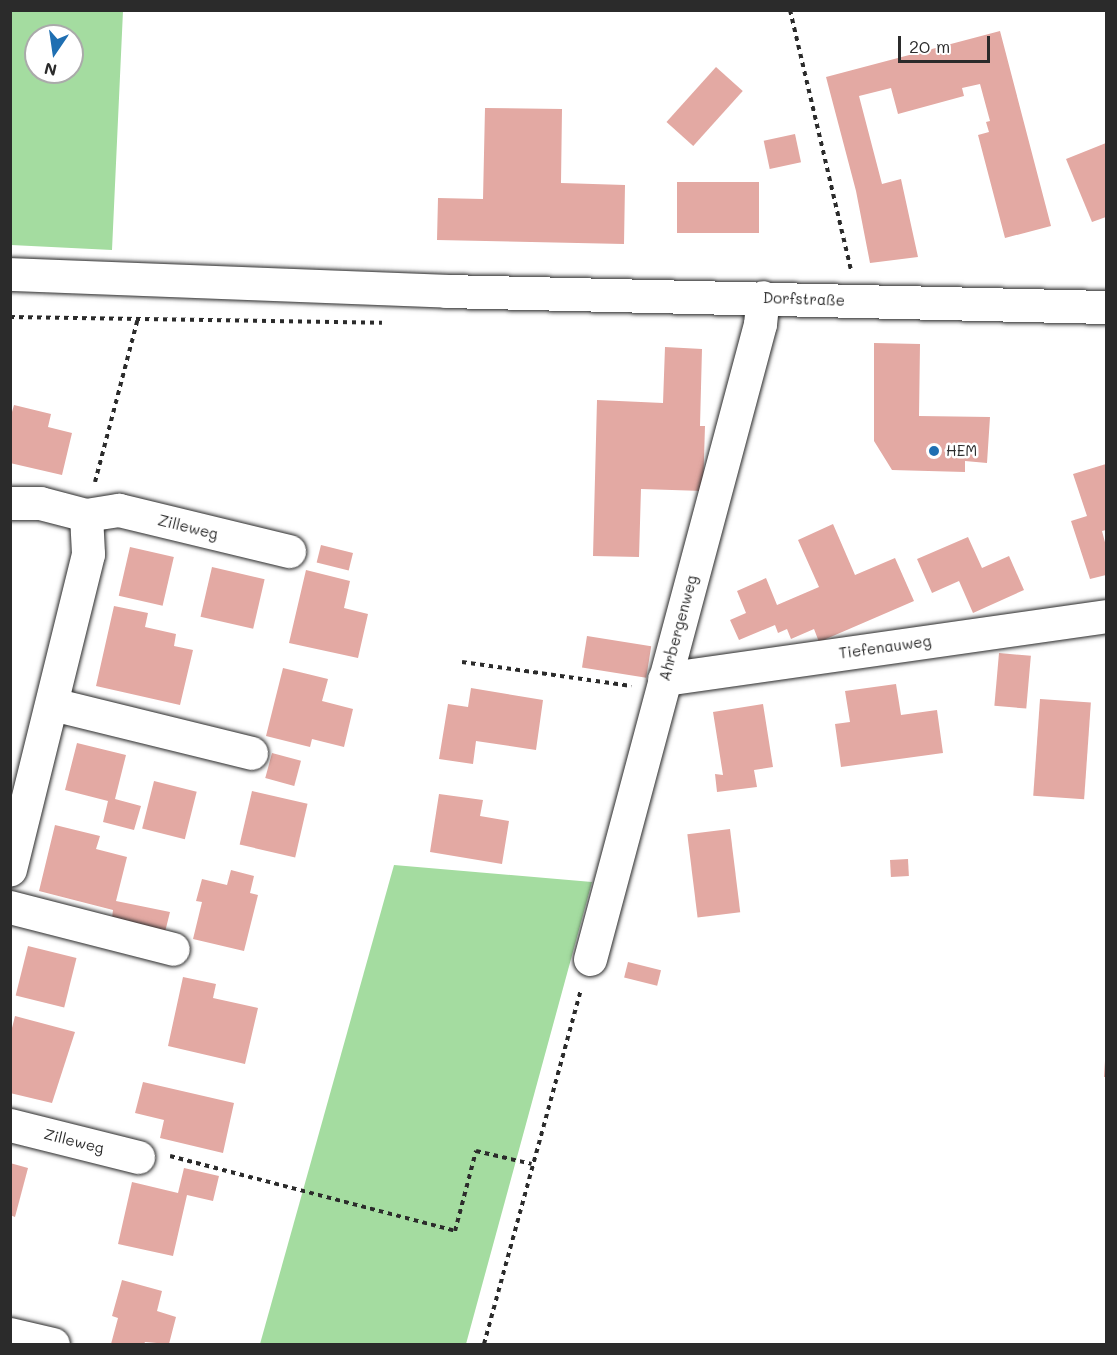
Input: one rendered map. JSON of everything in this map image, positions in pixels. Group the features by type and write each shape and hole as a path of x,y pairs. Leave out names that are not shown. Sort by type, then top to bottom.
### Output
{"street":[{"name":"Dorfstraße","path":"10,274 502,292 1107,307"},
{"name":"Ahrbergenweg","path":"590,959 760,324 763,297"},
{"name":"Zilleweg","path":"10,503 40,503 86,515 119,510 289,551"},
{"path":"10,869 88,554 86,515"},
{"name":"Tiefenauweg","path":"663,684 1107,616"},
{"path":"52,704 251,753"},
{"path":"10,907 173,949"},
{"name":"Zilleweg","path":"10,1125 138,1157"},
{"path":"10,1334 53,1344"}],"path":[{"path":"790,10 858,300"},
{"path":"10,317 379,323 388,320"},
{"path":"86,515 138,318"},
{"path":"462,662 663,684"},
{"path":"484,1344 590,959"},
{"path":"138,1157 153,1152 454,1231 476,1151 532,1164"}],"green space":[{"path":"11,10 123,11 112,250 11,245"},
{"path":"394,865 592,882 466,1344 260,1344"}],"building":[{"path":"1000,31 1051,226 1005,238 978,135 989,132 986,122 990,121 980,84 962,88 964,96 898,114 891,88 859,96 882,184 901,179 918,257 870,263 856,191 826,77"},
{"path":"716,67 743,91 693,146 666,122"},
{"path":"485,108 562,109 561,183 625,185 624,244 437,240 438,198 483,199"},
{"path":"795,134 801,162 770,169 764,141"},
{"path":"1106,143 1106,217 1092,222 1066,159"},
{"path":"677,182 759,182 759,233 677,233"},
{"name":"HEM","path":"874,343 920,344 919,416 990,417 987,463 965,461 965,472 892,470 874,441"},
{"path":"665,347 702,349 700,426 705,426 703,491 641,489 639,557 593,556 597,400 663,403"},
{"path":"14,405 51,414 48,427 72,433 62,475 10,463 10,419"},
{"path":"1106,464 1106,530 1102,531 1106,546 1106,575 1090,579 1071,521 1087,516 1073,474"},
{"path":"833,524 855,575 895,558 914,601 819,642 814,629 791,639 787,629 778,633 775,625 739,640 730,620 746,613 737,591 766,578 777,605 819,587 798,540"},
{"path":"968,537 982,568 1009,556 1024,590 973,613 959,581 932,593 917,559"},
{"path":"321,545 353,553 349,570 317,562"},
{"path":"130,547 174,557 163,606 119,596"},
{"path":"212,567 265,579 253,629 201,617"},
{"path":"306,570 350,581 344,608 368,614 358,658 289,643"},
{"path":"114,606 148,613 145,627 176,634 174,646 193,650 180,705 96,686"},
{"path":"587,636 651,646 646,678 582,668"},
{"path":"999,653 1031,656 1026,709 994,706"},
{"path":"283,668 328,679 322,701 353,709 344,747 312,739 310,747 266,736"},
{"path":"896,684 901,715 937,710 943,753 841,767 835,724 850,722 845,691"},
{"path":"471,688 543,700 536,750 476,741 473,764 439,759 448,704 468,707"},
{"path":"1040,699 1091,703 1084,799 1033,796"},
{"path":"763,704 773,767 754,770 757,787 717,792 715,774 723,775 713,712"},
{"path":"77,743 126,755 115,799 141,806 134,830 103,822 108,801 65,790"},
{"path":"272,753 301,761 294,786 265,778"},
{"path":"154,781 197,792 185,839 142,829"},
{"path":"252,791 308,804 295,857 240,845"},
{"path":"439,794 483,800 480,816 509,821 502,864 430,852"},
{"path":"55,825 100,836 96,849 127,857 116,901 170,912 165,932 112,918 113,910 39,891"},
{"path":"730,829 740,912 698,918 687,834"},
{"path":"908,859 909,876 891,877 890,860"},
{"path":"231,870 254,876 250,893 258,895 244,951 193,939 202,902 196,901 202,879 227,885"},
{"path":"28,946 77,958 64,1008 16,995"},
{"path":"628,962 661,970 657,986 624,978"},
{"path":"183,977 216,984 213,998 258,1008 245,1064 168,1046"},
{"path":"15,1016 75,1032 52,1103 10,1093 10,1036"},
{"path":"1105,1061 1106,1077 1104,1077"},
{"path":"143,1082 234,1103 223,1153 160,1138 164,1120 135,1113"},
{"path":"10,1163 28,1168 15,1217 10,1215"},
{"path":"184,1168 219,1176 213,1201 187,1195 173,1256 118,1244 132,1182 178,1193"},
{"path":"122,1280 162,1291 157,1311 176,1317 169,1344 145,1342 144,1344 111,1344 118,1318 112,1316"}],"place":[{"name":"HEM","path":"934,451"}]}
